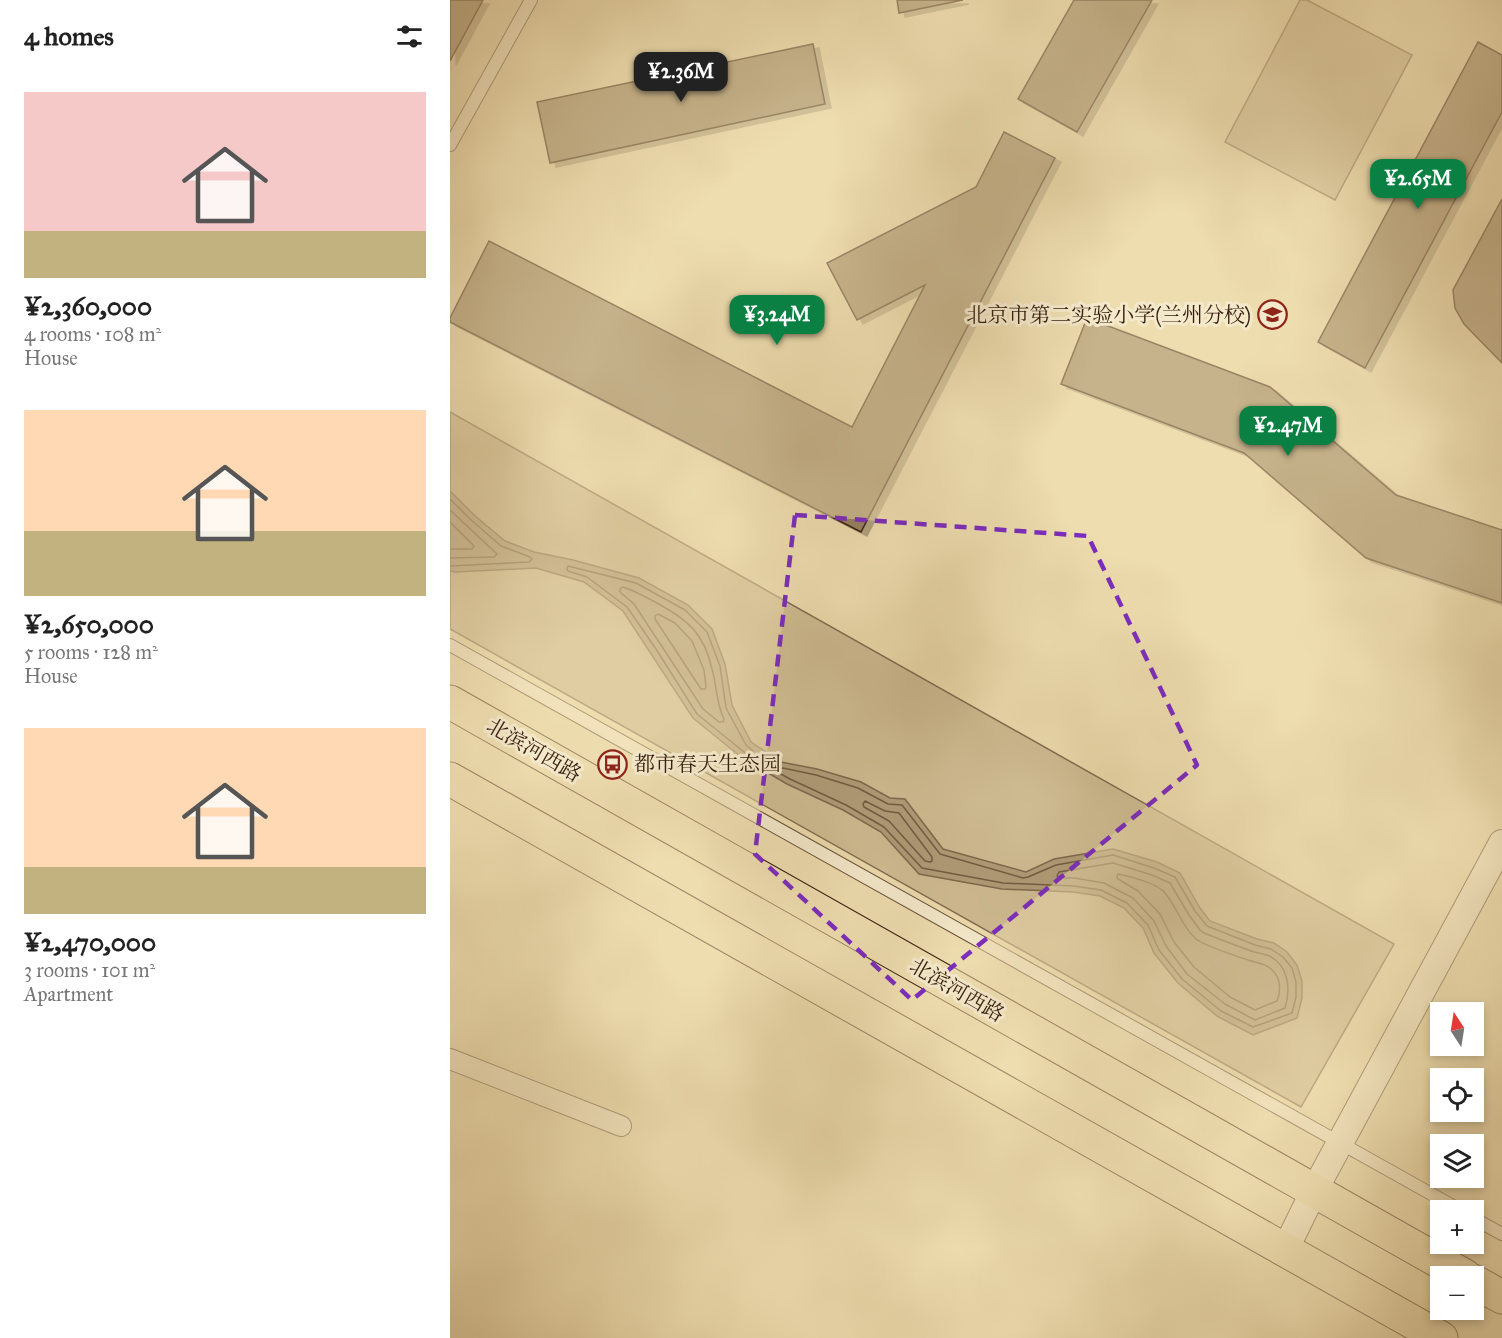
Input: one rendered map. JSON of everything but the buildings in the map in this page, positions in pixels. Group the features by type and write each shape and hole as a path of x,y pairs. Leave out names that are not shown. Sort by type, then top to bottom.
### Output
{"main road":[{"name":"北滨河西路","path":"450,702 1447,1266"},
{"path":"450,779 1441,1338"},
{"path":"1484,1287 1502,1297"}],"street":[{"path":"1285,1250 1314,1191 1502,843"},
{"path":"450,1059 621,1126"}],"lane":[{"path":"450,145 531,0"},
{"path":"450,645 1442,1200"},
{"path":"1484,1224 1502,1234"}],"highlighted area":[{"path":"795,515 1088,536 1197,765 912,1000 755,854"}],"shaded area":[{"path":"1300,0 1307,0 1412,55 1335,200 1225,142"},
{"path":"450,412 1394,944 1301,1107 450,629"}],"water":[{"path":"450,491 505,541 534,552 639,578 688,605 712,629 725,664 732,705 751,742 781,762 817,769 861,782 890,798 905,799 943,849 1026,872 1054,859 1113,849 1157,862 1180,873 1210,921 1274,943 1287,952 1297,965 1302,981 1302,998 1297,1018 1253,1035 1217,1016 1178,983 1154,953 1143,928 1124,908 1100,896 1073,892 1002,889 919,874 881,832 843,810 787,784 741,757 693,718 623,611 584,582 536,568 450,571"}],"place":[{"name":"北京市第二实验小学(兰州分校)","path":"1272,315"},
{"name":"都市春天生态园","path":"613,764"}]}
